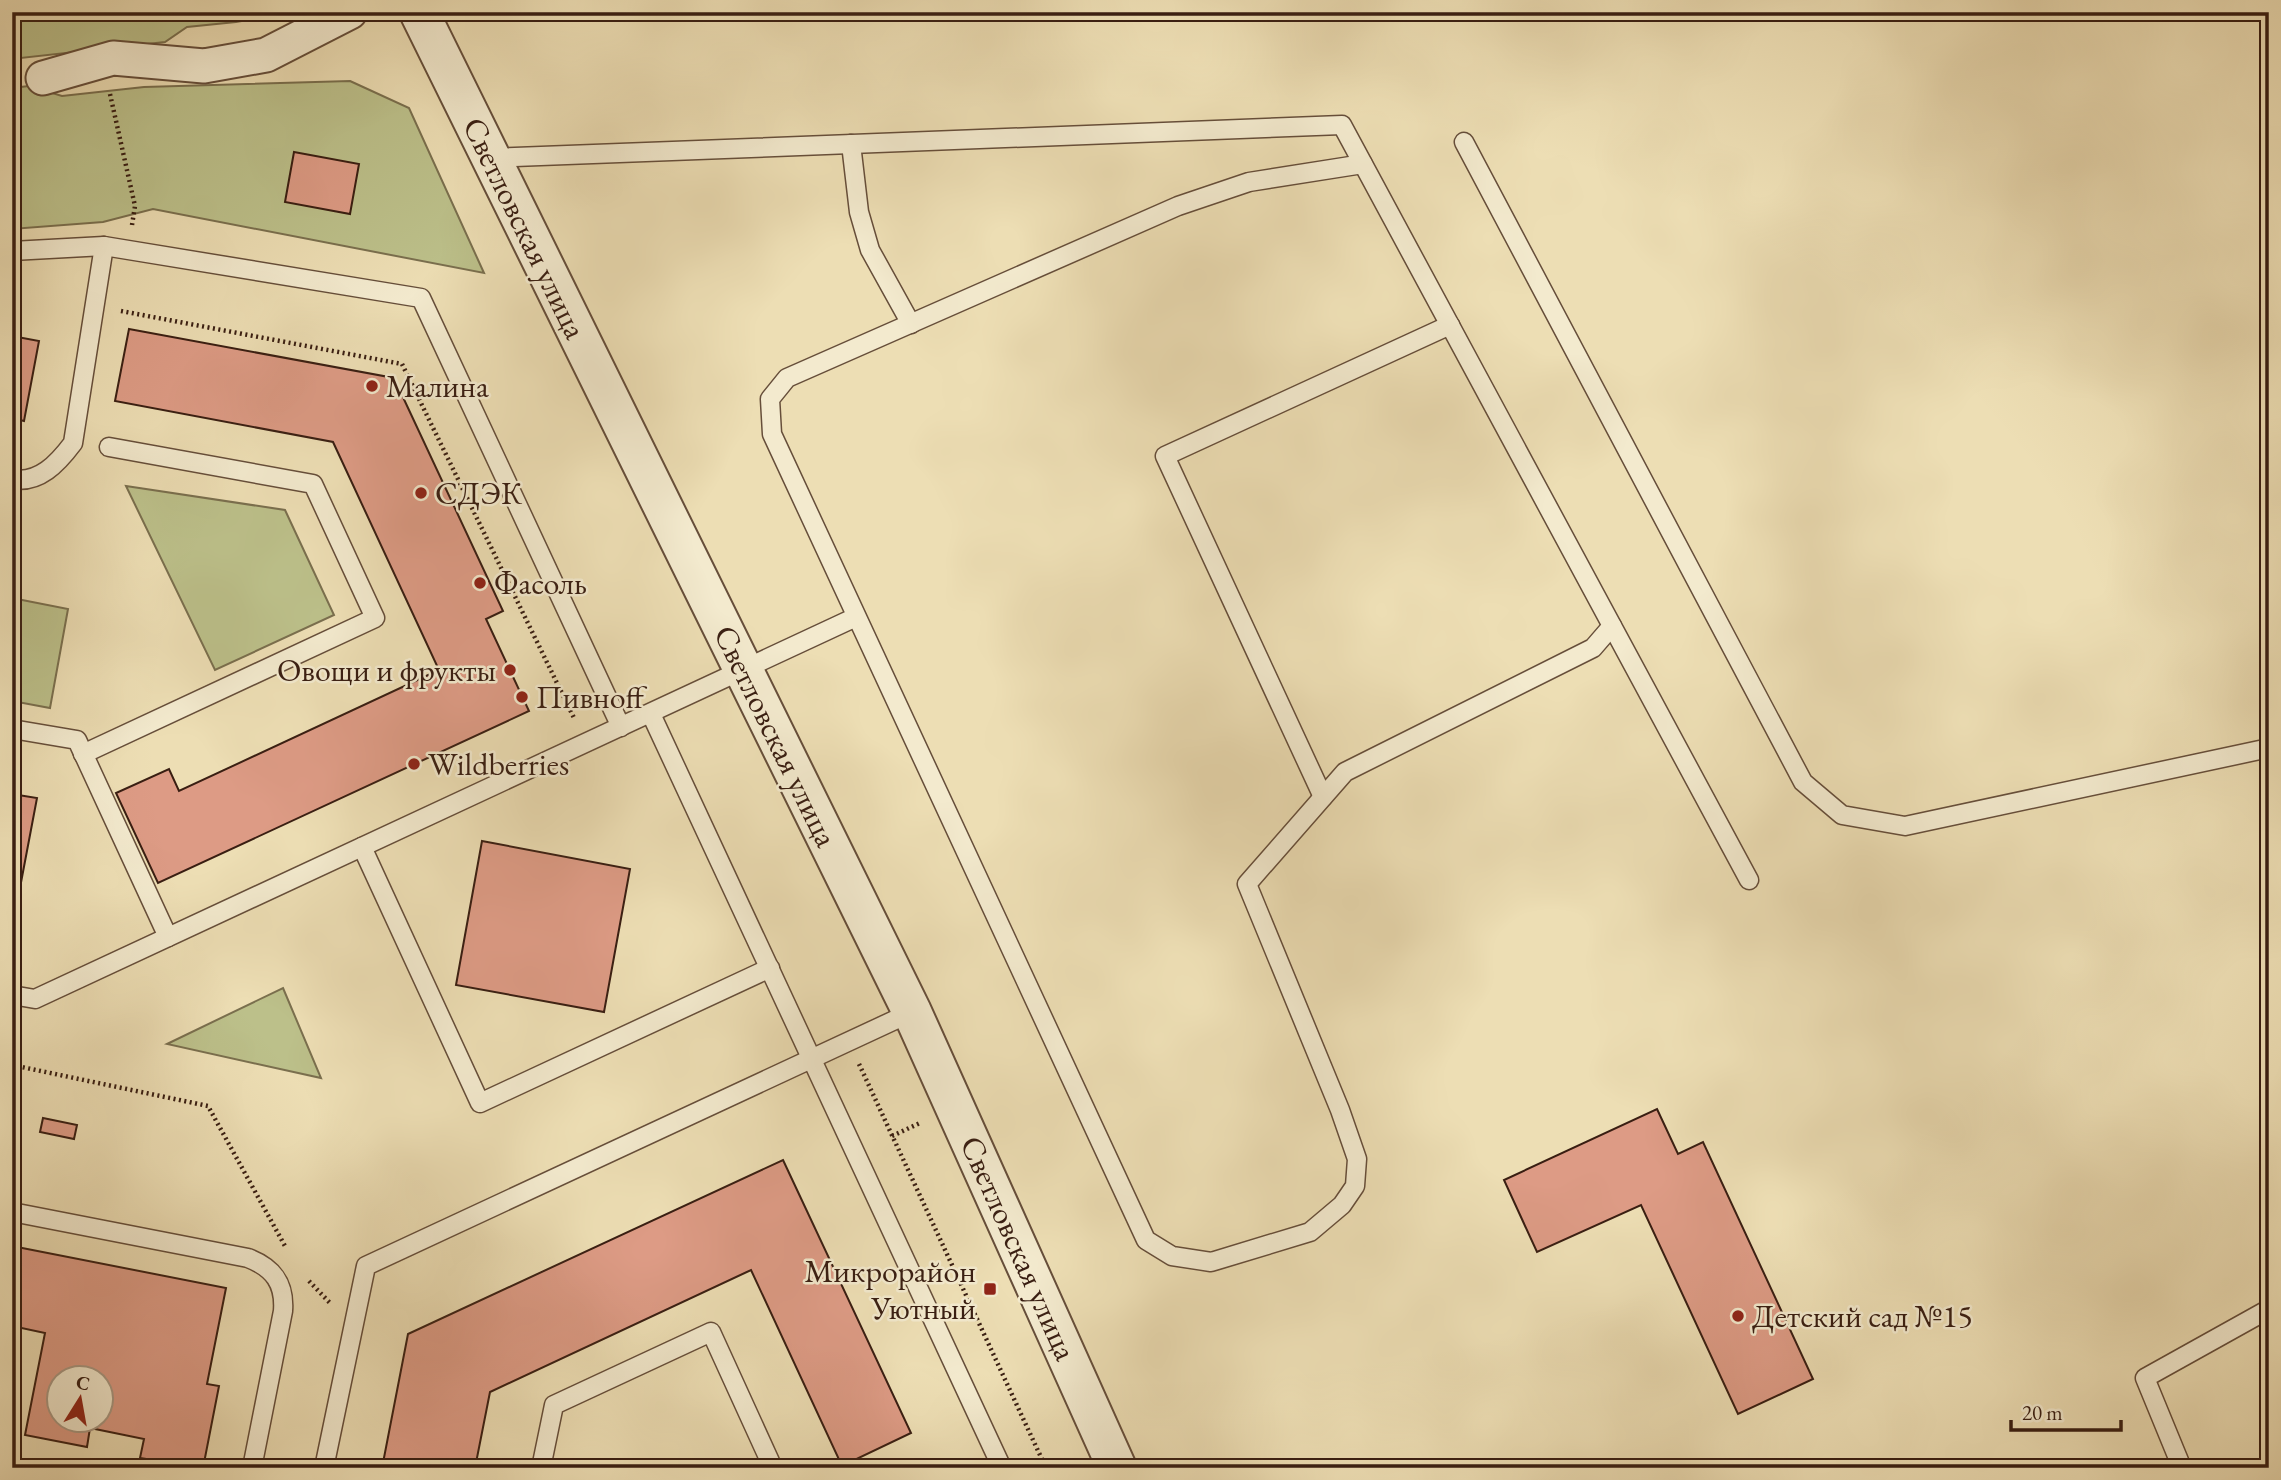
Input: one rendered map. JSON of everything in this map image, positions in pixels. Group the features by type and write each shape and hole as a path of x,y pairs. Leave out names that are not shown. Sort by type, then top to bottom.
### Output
{"street":[{"path":"43,78 113,58 204,66 266,55 350,12"},
{"name":"Светловская улица","path":"419,12 912,1012 1117,1468"}],"lane":[{"path":"491,158 1342,125 1749,880"},
{"path":"1464,142 1803,782 1842,815 1905,826 2269,748"},
{"path":"851,144 859,212 870,250 911,324"},
{"path":"1363,164 1249,182 1178,206 787,378 770,400 772,434 1146,1240 1172,1256 1211,1262 1310,1232 1342,1205 1355,1186 1357,1159 1340,1110 1247,884 1345,772 1593,648 1612,626"},
{"path":"12,251 104,246 421,298 621,727"},
{"path":"12,480 25,482 55,466 73,443 104,246"},
{"path":"1323,797 1165,456 1450,325"},
{"path":"83,754 375,618 313,484 109,447"},
{"path":"12,995 34,999 856,617"},
{"path":"651,714 1002,1468"},
{"path":"12,729 77,740 168,937"},
{"path":"362,848 480,1103 770,968"},
{"path":"324,1468 366,1266 912,1012"},
{"path":"12,1212 248,1258 273,1272 284,1297 284,1311 253,1468"},
{"path":"2182,1468 2145,1378 2269,1309"},
{"path":"541,1468 554,1405 710,1332 773,1468"}],"path":[{"path":"121,310 402,364 574,718"},
{"path":"562,724 610,702"},
{"path":"848,1041 1046,1468"},
{"path":"12,1065 208,1106 285,1247"},
{"path":"306,1278 354,1324"}],"green space":[{"path":"12,12 293,12 187,27 165,42 12,59"},
{"path":"350,81 409,108 484,273 153,209 103,222 12,229 12,88 29,86 62,96 144,87"},
{"path":"126,486 285,510 334,615 215,670"},
{"path":"12,598 68,609 50,708 12,701"},
{"path":"283,988 321,1078 167,1044"}],"building":[{"path":"294,152 359,164 350,214 285,202"},
{"path":"129,329 394,378 503,611 486,619 529,711 158,883 116,793 169,769 179,791 439,670 333,442 115,401"},
{"path":"12,336 39,341 24,421 12,418"},
{"path":"12,794 37,798 12,930"},
{"path":"482,841 630,869 604,1012 456,985"},
{"name":"Детский сад №15","path":"1657,1109 1678,1154 1703,1142 1813,1379 1738,1414 1641,1205 1537,1252 1504,1180"},
{"path":"43,1118 77,1125 74,1139 40,1132"},
{"path":"783,1160 911,1433 842,1466 751,1270 490,1392 475,1468 382,1468 408,1334"},
{"path":"12,1246 226,1288 207,1384 219,1386 203,1468 140,1458 144,1439 116,1433 116,1364 46,1364 46,1434 89,1434 87,1447 25,1435 45,1333 12,1326"}],"place":[{"name":"Малина","path":"372,386"},
{"name":"СДЭК","path":"421,493"},
{"name":"Фасоль","path":"480,583"},
{"name":"Овощи и фрукты","path":"510,670"},
{"name":"Пивноff","path":"522,697"},
{"name":"Wildberries","path":"414,764"},
{"name":"Микрорайон Уютный","path":"990,1289"},
{"name":"Детский сад №15","path":"1738,1316"}]}
